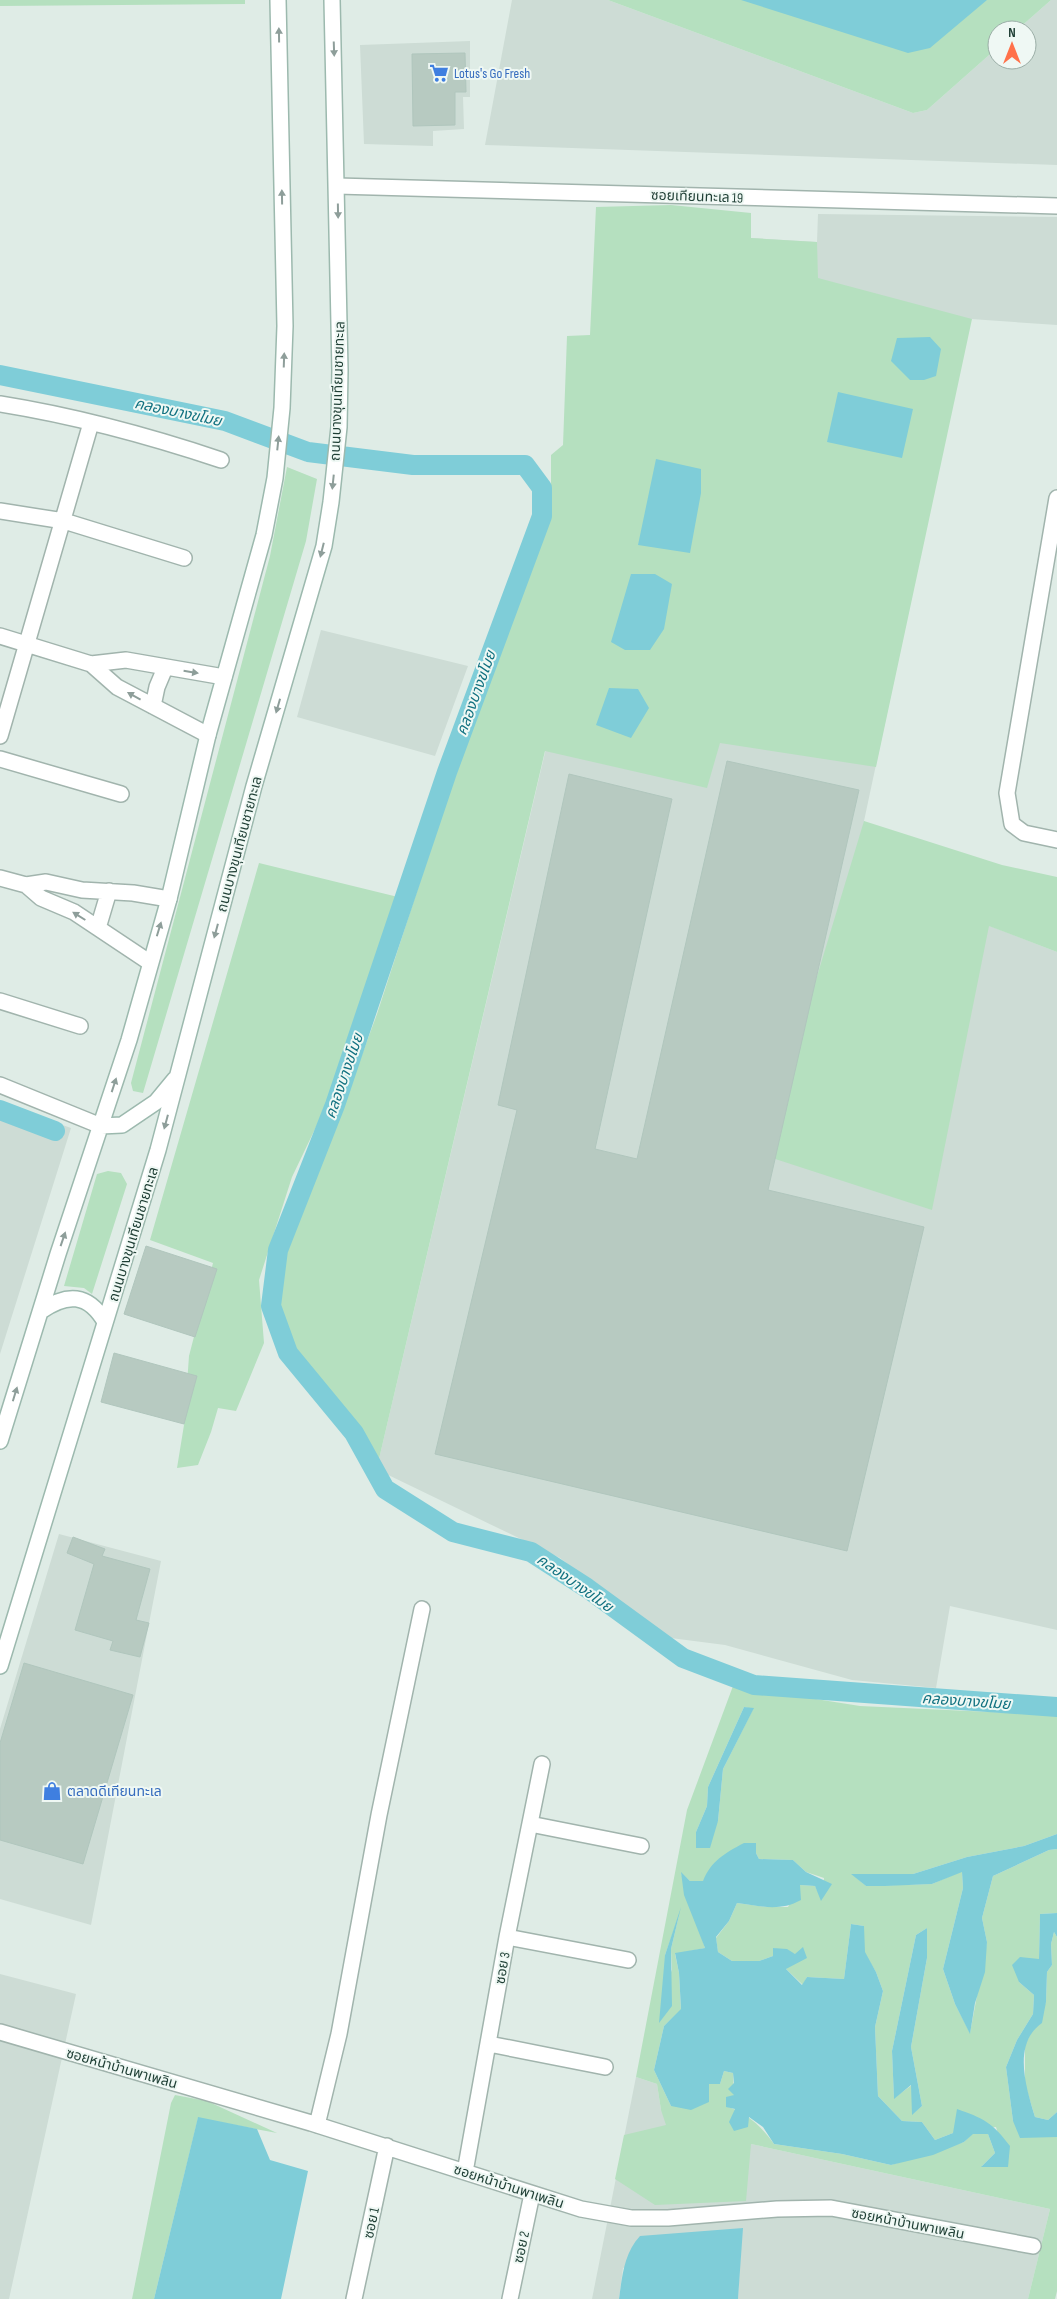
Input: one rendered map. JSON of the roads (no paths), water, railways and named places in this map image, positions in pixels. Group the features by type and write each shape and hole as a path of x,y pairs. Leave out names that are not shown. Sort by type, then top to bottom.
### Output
{"street":[{"path":"0,1441 129,1040 149,962 168,899 208,735 264,535 275,478 282,408 285,326 278,0"},
{"name":"ถนนบางขุนเทียนชายทะเล","path":"0,1666 158,1150 254,786 324,546 332,502 339,427 340,361 338,186 332,0"},
{"name":"ซอยเทียนทะเล 19","path":"338,186 1057,206"},
{"path":"0,404 36,410 162,440 221,460"},
{"path":"0,736 64,522 91,423"},
{"path":"1057,498 1007,793 1012,824 1024,833 1057,840"},
{"path":"0,511 64,522 184,558"},
{"path":"0,636 91,664 126,660 224,677"},
{"path":"91,664 117,687 208,735"},
{"path":"153,706 157,687 165,668"},
{"path":"0,759 122,794"},
{"path":"0,878 26,885 46,882 82,890 110,891 168,899"},
{"path":"26,885 41,898 74,912 149,962"},
{"path":"98,928 110,891"},
{"path":"0,1001 80,1026"},
{"path":"0,1085 101,1126 122,1125 156,1102 179,1074"},
{"path":"41,1311 61,1300 81,1299 98,1311 105,1322"},
{"path":"317,2125 339,2034 380,1815 422,1610"},
{"name":"ซอย 3","path":"465,2172 507,1937 542,1764"},
{"path":"530,1824 641,1846"},
{"path":"507,1937 628,1960"},
{"name":"ซอยหน้าบ้านพาเพลิน","path":"0,2032 387,2146 581,2209 632,2218 668,2218 777,2209 831,2208 1033,2246"},
{"path":"489,2044 605,2067"},
{"name":"ซอย 1","path":"354,2299 387,2146"},
{"name":"ซอย 2","path":"510,2299 532,2194"}],"water":[{"path":"741,0 987,0 930,48 908,53"},
{"path":"930,337 941,349 936,376 924,380 910,380 891,361 897,338"},
{"path":"838,392 913,409 902,458 827,442"},
{"path":"656,459 701,469 701,493 690,553 638,545"},
{"path":"631,574 655,574 672,584 664,629 650,650 625,650 611,642"},
{"path":"609,688 638,689 649,708 631,738 596,725"},
{"path":"744,1707 754,1708 723,1769 718,1821 710,1848 696,1848 696,1832 707,1806 708,1787"},
{"path":"1057,1834 1057,1849 1049,1850 993,1876 982,1918 987,1942 985,1972 975,2003 970,2034 955,2004 943,1969 963,1888 962,1872 932,1884 885,1886 866,1886 851,1874 913,1874 967,1857 1024,1846"},
{"path":"744,1843 756,1843 756,1853 759,1859 793,1860 806,1872 832,1884 821,1901 815,1886 800,1885 801,1900 793,1904 762,1907 737,1903 729,1921 716,1937 718,1952 732,1961 759,1961 773,1956 773,1948 787,1949 795,1954 803,1947 807,1958 786,1969 802,1985 807,1977 844,1979 851,1924 864,1926 865,1952 876,1972 883,1991 875,2027 878,2096 902,2121 922,2122 935,2140 953,2133 957,2109 987,2122 1010,2146 1008,2167 981,2167 995,2153 988,2134 973,2134 964,2142 933,2155 891,2165 842,2154 774,2144 763,2127 749,2117 748,2127 734,2131 729,2122 735,2109 726,2107 726,2097 734,2095 728,2089 734,2083 733,2073 724,2071 720,2084 709,2084 709,2102 691,2110 671,2106 654,2070 664,2026 681,2009 679,1973 675,1953 705,1948 684,1895 681,1872 690,1881 703,1881 710,1868 719,1858"},
{"path":"681,1907 671,1949 672,2006 659,2023 665,1955"},
{"path":"1057,1913 1057,1937 1054,1932 1051,1944 1052,1965 1047,1972 1046,2002 1042,2023 1027,2042 1024,2054 1024,2067 1025,2080 1035,2117 1048,2120 1057,2112 1057,2137 1020,2138 1013,2121 1006,2067 1017,2040 1033,2014 1034,1995 1019,1982 1012,1965 1020,1957 1039,1959 1040,1914"},
{"path":"927,1928 927,1958 911,2047 922,2106 912,2115 911,2085 894,2099 892,2051 916,1935"},
{"path":"198,2117 257,2129 270,2160 308,2171 281,2299 154,2299"},
{"path":"743,2228 738,2299 619,2299 627,2258 640,2236"}],"waterway":[{"name":"คลองบางขโมย","path":"0,375 225,421 308,452 413,465 525,465 542,488 542,516 447,772 335,1105 278,1250 271,1306 288,1353 354,1433 385,1489 453,1532 531,1552 587,1588 683,1658 754,1685 1057,1707"},
{"path":"0,1110 55,1131"}],"place":[{"name":"Lotus's Go Fresh","path":"439,73"},
{"name":"ตลาดดีเทียนทะเล","path":"52,1791"}]}
